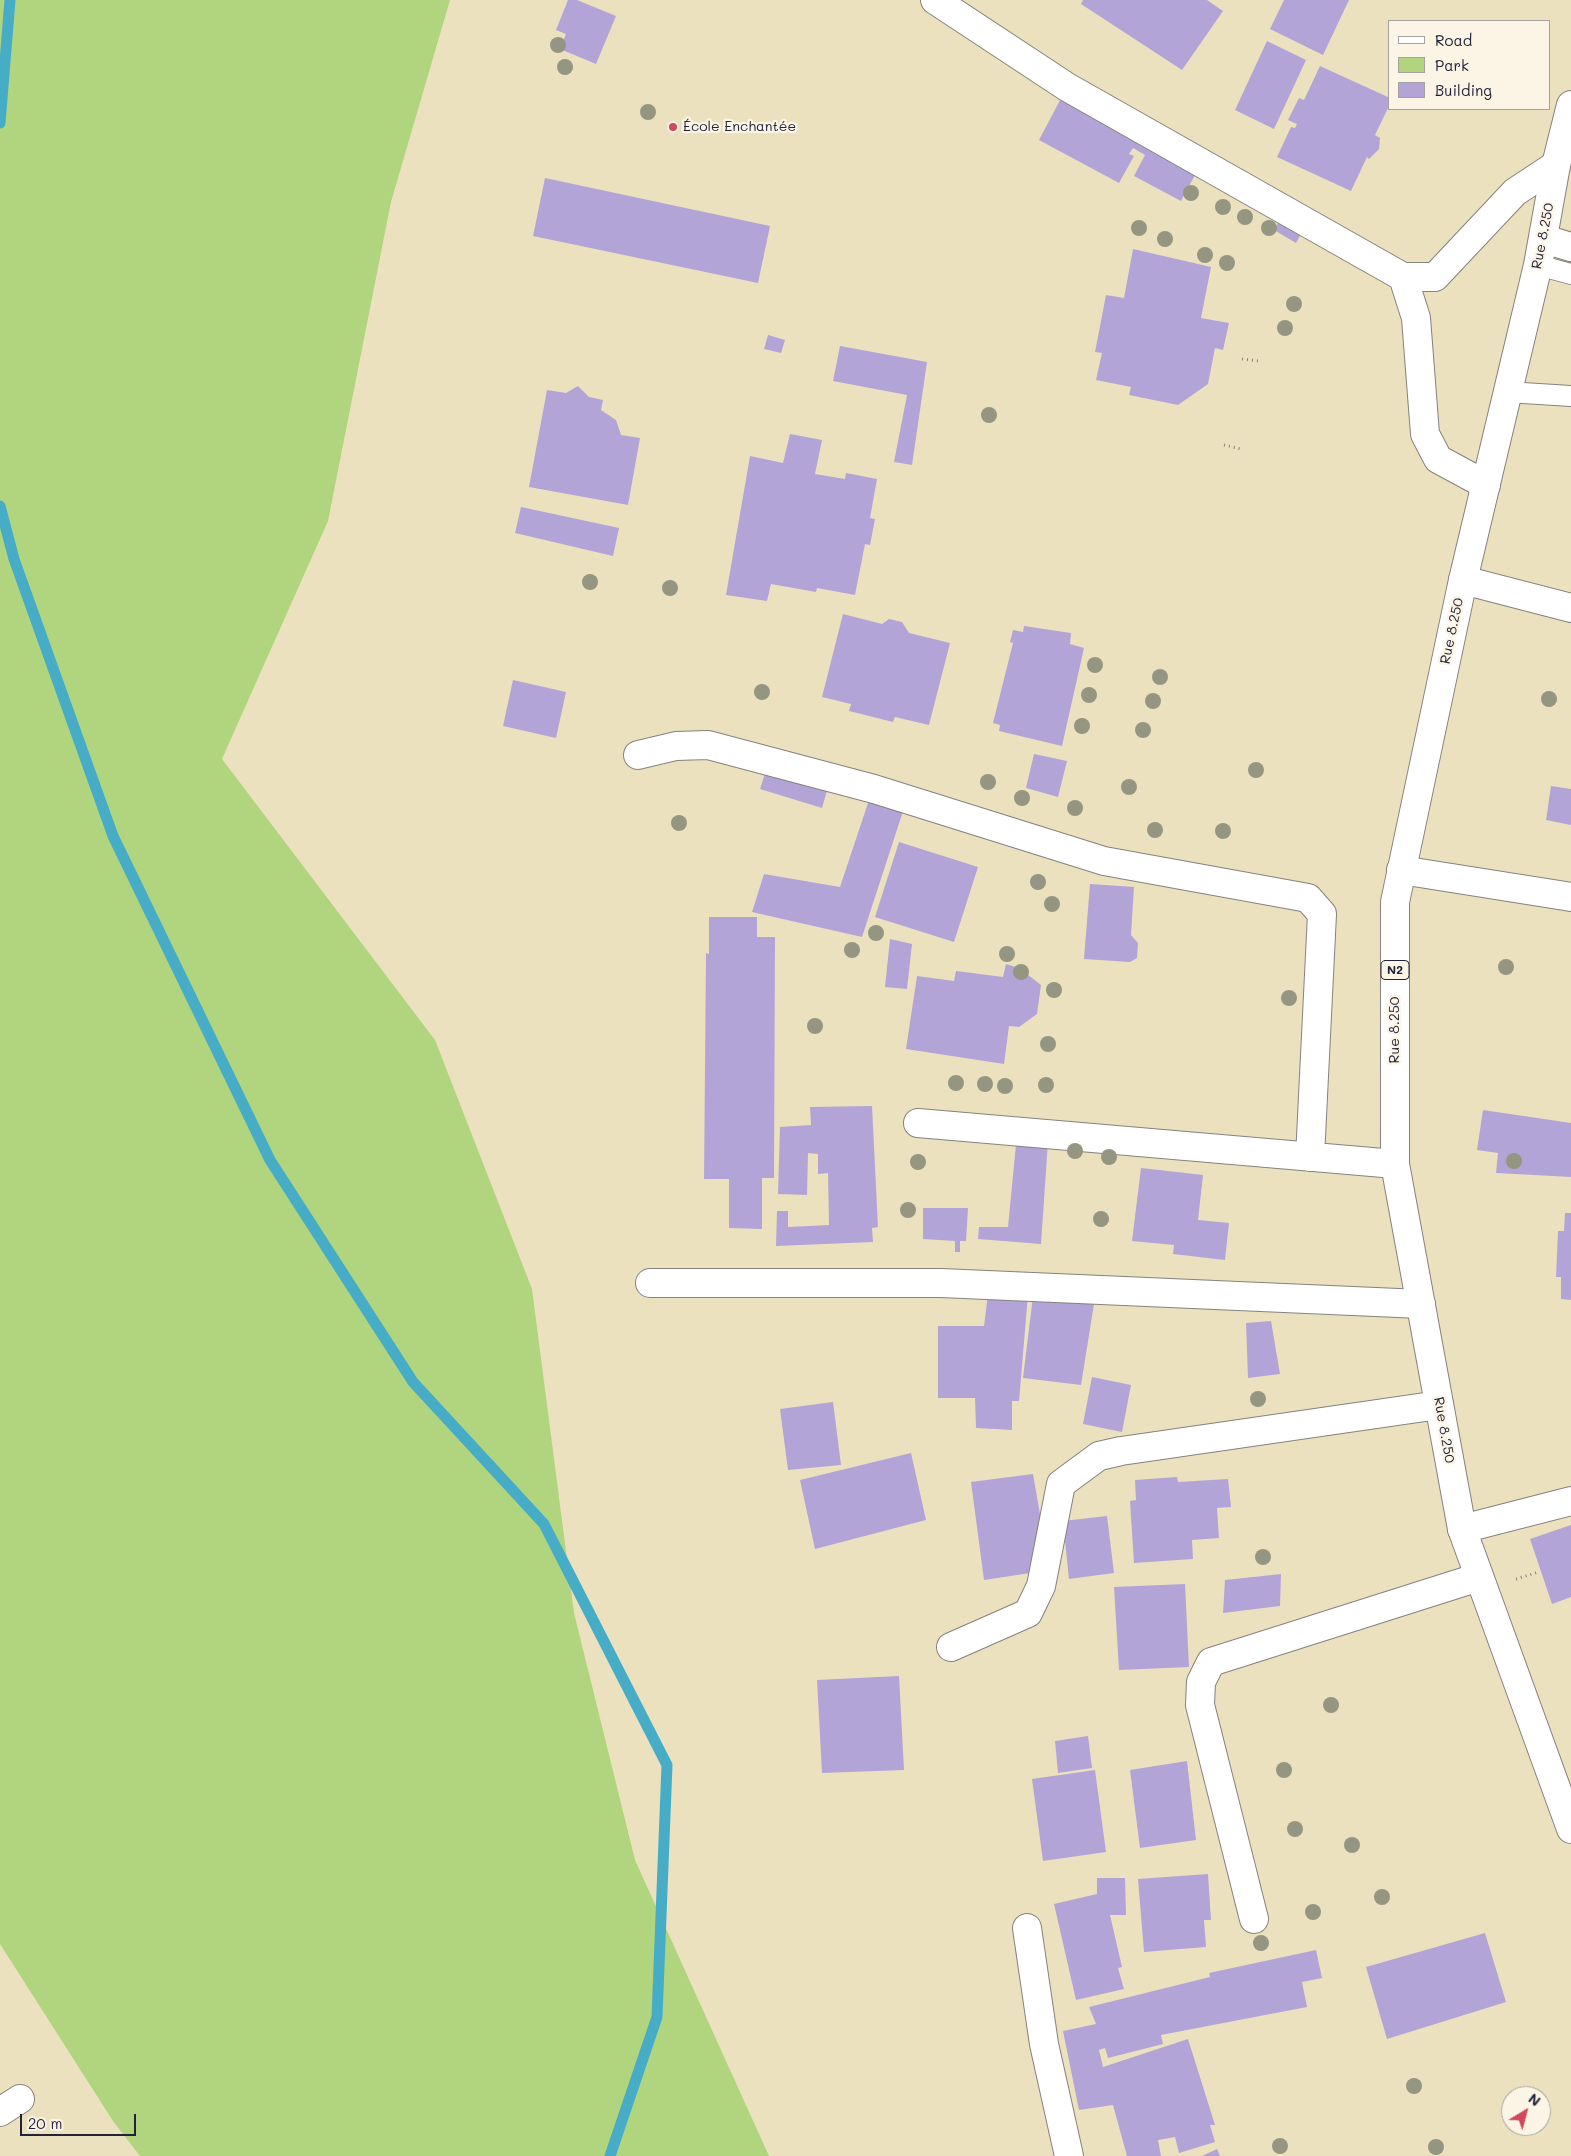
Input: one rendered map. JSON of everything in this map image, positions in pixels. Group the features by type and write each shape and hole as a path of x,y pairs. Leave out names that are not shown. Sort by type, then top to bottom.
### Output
{"main road":[{"path":"935,0 1067,87 1403,277 1435,276 1515,192 1556,165"},
{"name":"Rue 8.250","path":"1571,105 1556,165 1544,239 1463,580 1395,902 1395,1164 1462,1529 1571,1829"},
{"path":"1544,239 1571,247"},
{"path":"1403,277 1416,318 1425,434 1438,459 1486,485"},
{"path":"1463,580 1571,608"},
{"path":"638,755 676,746 708,745 874,789 1104,861 1308,898 1322,914 1310,1157"},
{"path":"1402,870 1571,897"},
{"path":"918,1123 1395,1164"},
{"path":"650,1284 941,1283 1421,1304"},
{"path":"951,1647 1028,1613 1041,1586 1061,1484 1100,1456 1130,1449 1439,1405"},
{"path":"1462,1529 1571,1501"},
{"path":"1254,1919 1200,1706 1201,1682 1211,1662 1479,1577"},
{"path":"1027,1928 1044,2044 1069,2156"}],"lane":[{"path":"1538,265 1571,274"},
{"path":"1507,392 1571,396"}],"path":[{"path":"1242,359 1259,362"},
{"path":"1224,445 1241,449"},
{"path":"1513,1580 1539,1572"}],"green space":[{"path":"0,0 450,0 391,202 328,521 222,759 435,1040 532,1289 574,1613 635,1860 769,2156 140,2156 113,2121 0,1944"}],"building":[{"path":"568,0 577,0 616,16 596,64 560,49 566,34 556,30"},
{"path":"1083,0 1207,0 1223,11 1182,70 1081,4"},
{"path":"1284,0 1349,0 1323,55 1270,29"},
{"path":"1267,41 1306,60 1274,129 1235,110"},
{"path":"1320,66 1388,97 1388,108 1375,135 1380,138 1379,149 1369,159 1367,157 1351,191 1277,157 1291,127 1295,128 1297,124 1288,120 1299,98 1304,100"},
{"path":"1067,87 1203,160 1181,201 1134,176 1145,155 1133,148 1129,154 1134,156 1119,183 1039,140"},
{"path":"545,178 770,226 758,283 533,236"},
{"path":"1287,207 1309,219 1296,243 1274,230"},
{"path":"1133,249 1211,267 1201,318 1229,323 1223,350 1215,348 1208,384 1178,405 1129,395 1131,387 1096,380 1102,353 1095,352 1106,295 1124,298"},
{"path":"768,335 785,340 781,353 764,349"},
{"path":"840,346 927,362 912,465 894,462 907,395 833,381"},
{"path":"578,386 589,397 603,400 601,410 616,420 621,435 640,438 628,505 529,487 547,390 566,393"},
{"path":"790,434 822,440 815,474 845,479 846,473 877,479 870,518 875,519 870,545 865,544 855,595 817,588 816,592 771,584 767,601 726,595 750,456 783,463"},
{"path":"521,507 619,528 613,556 515,533"},
{"path":"843,614 882,624 889,619 902,622 909,633 950,643 929,725 895,717 893,722 849,711 851,704 822,697"},
{"path":"1024,626 1071,633 1070,644 1084,648 1062,746 999,731 1000,725 993,723 1013,643 1010,642 1013,630 1023,632"},
{"path":"513,680 566,692 556,738 503,726"},
{"path":"1034,754 1067,761 1058,797 1026,788"},
{"path":"770,758 831,777 822,808 760,789"},
{"path":"1551,786 1571,789 1571,825 1546,820"},
{"path":"873,788 907,799 862,937 752,912 764,874 840,887"},
{"path":"899,842 978,867 954,942 875,917"},
{"path":"1090,884 1134,887 1131,935 1138,943 1137,958 1130,962 1084,959"},
{"path":"709,917 757,917 757,937 775,937 774,1178 762,1178 762,1229 729,1228 729,1179 704,1179 706,953 709,954"},
{"path":"890,939 912,944 907,989 885,987"},
{"path":"1006,964 1019,968 1041,985 1037,1014 1019,1027 1009,1026 1004,1064 906,1049 917,976 954,981 956,971 1003,977"},
{"path":"872,1106 878,1227 872,1228 873,1242 776,1246 777,1211 788,1211 788,1227 829,1225 828,1173 818,1174 818,1154 808,1153 807,1195 778,1194 780,1127 811,1125 810,1107"},
{"path":"1483,1110 1571,1123 1571,1177 1496,1173 1498,1153 1477,1150"},
{"path":"1018,1124 1049,1127 1041,1244 978,1239 979,1227 1008,1227"},
{"path":"1141,1168 1203,1175 1198,1220 1229,1223 1225,1260 1173,1254 1174,1245 1132,1241"},
{"path":"923,1208 968,1208 966,1241 960,1241 960,1252 955,1252 955,1241 923,1239"},
{"path":"1565,1213 1571,1213 1571,1300 1561,1299 1561,1277 1556,1277 1558,1231 1564,1231"},
{"path":"990,1278 1029,1283 1019,1401 1012,1401 1012,1430 976,1428 975,1398 938,1398 938,1326 984,1326"},
{"path":"1033,1296 1094,1304 1081,1385 1023,1378"},
{"path":"1271,1321 1280,1374 1248,1378 1246,1323"},
{"path":"1092,1377 1131,1385 1122,1432 1083,1424"},
{"path":"833,1402 841,1465 788,1470 780,1409"},
{"path":"911,1453 926,1520 815,1549 800,1480"},
{"path":"1033,1474 1046,1549 1044,1571 984,1580 971,1482"},
{"path":"1177,1477 1178,1482 1228,1479 1231,1507 1217,1508 1219,1538 1192,1540 1193,1559 1134,1563 1130,1501 1136,1500 1135,1480"},
{"path":"1107,1516 1114,1573 1069,1579 1063,1521"},
{"path":"1571,1525 1571,1597 1552,1604 1530,1539"},
{"path":"1281,1574 1280,1606 1223,1613 1225,1580"},
{"path":"1185,1584 1189,1667 1119,1670 1114,1587"},
{"path":"899,1676 904,1770 822,1773 817,1680"},
{"path":"1088,1736 1092,1768 1058,1773 1055,1741"},
{"path":"1187,1761 1196,1840 1140,1848 1130,1770"},
{"path":"1095,1770 1106,1852 1043,1861 1032,1779"},
{"path":"1208,1874 1211,1920 1204,1920 1206,1947 1144,1952 1138,1879"},
{"path":"1097,1878 1125,1878 1126,1915 1110,1915 1122,1967 1118,1968 1124,1989 1076,2000 1054,1904 1097,1894"},
{"path":"1485,1933 1506,2002 1387,2039 1366,1967"},
{"path":"1316,1950 1322,1978 1302,1982 1307,2007 1161,2035 1163,2044 1108,2058 1105,2048 1099,2050 1103,2067 1188,2039 1215,2125 1210,2125 1215,2142 1179,2153 1175,2137 1158,2140 1161,2156 1127,2156 1113,2105 1079,2110 1063,2031 1096,2024 1089,2007 1210,1977 1209,1973"},
{"path":"1217,2149 1220,2156 1202,2156"}],"waterway":[{"path":"0,123 10,0"},
{"path":"0,506 14,559 113,836 270,1160 413,1382 544,1524 667,1765 657,2017 610,2156"}],"place":[{"name":"École Enchantée","path":"673,127"}]}
